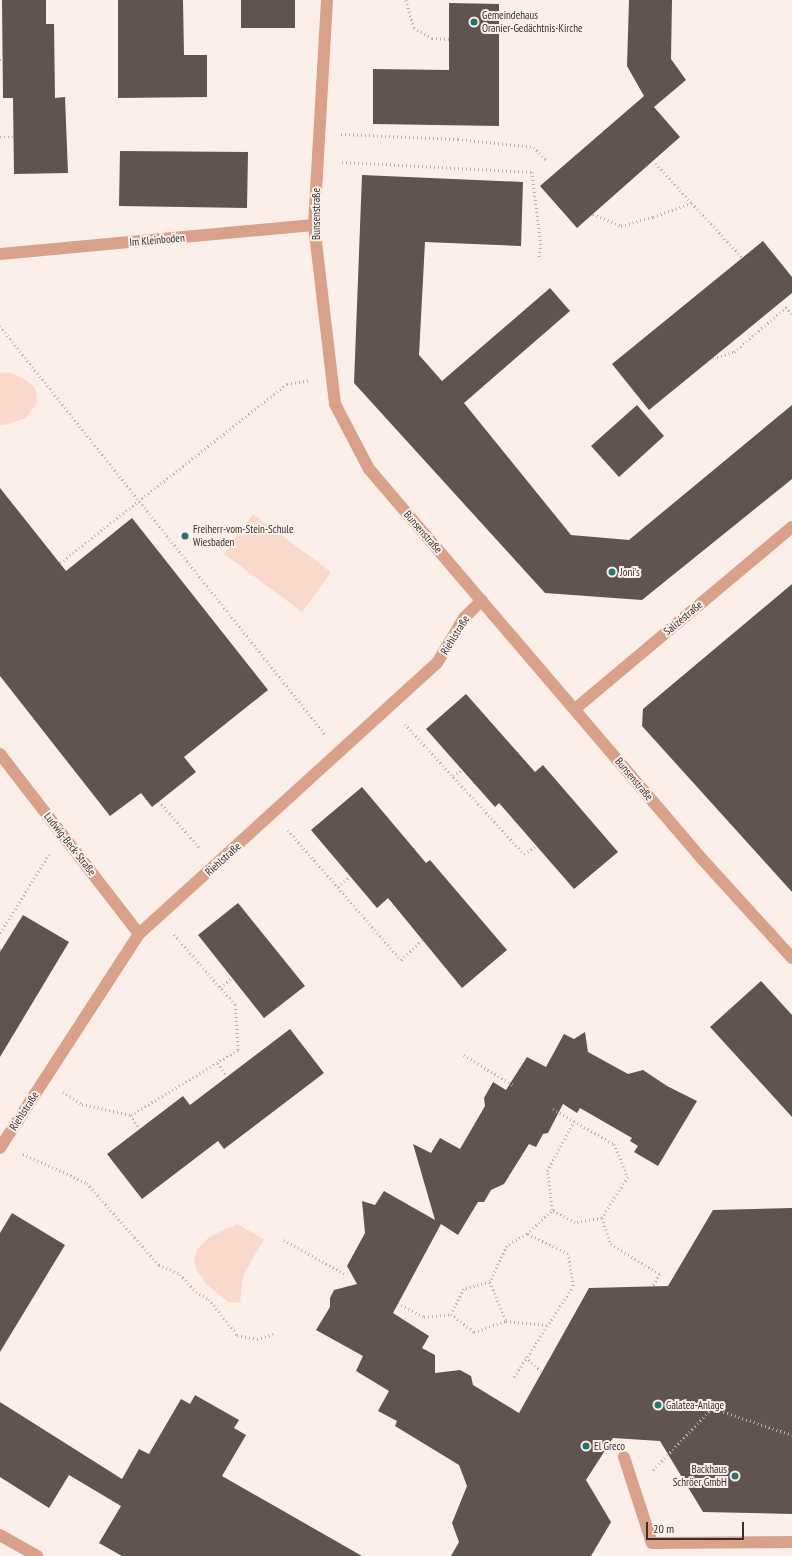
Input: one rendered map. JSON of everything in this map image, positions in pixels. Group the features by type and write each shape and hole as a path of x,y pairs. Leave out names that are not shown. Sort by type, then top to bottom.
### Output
{"street":[{"name":"Bunsenstraße","path":"327,0 314,225 334,404 369,470 482,600 702,859 792,958"},
{"name":"Im Kleinboden","path":"0,254 314,225"},
{"name":"Salizéstraße","path":"575,709 792,527"},
{"name":"Riehlstraße","path":"1,1147 139,934 390,708 437,663 464,618 482,600"},
{"name":"Ludwig-Beck-Straße","path":"0,754 139,934"},
{"path":"624,1457 652,1543 792,1542"},
{"path":"0,1535 37,1556"}],"path":[{"path":"406,0 414,28 432,38 449,39"},
{"path":"319,133 458,139 534,147 547,161"},
{"path":"0,137 14,137"},
{"path":"317,160 532,172 541,244 539,260"},
{"path":"654,162 743,258"},
{"path":"593,214 621,226 653,217 692,203"},
{"path":"713,358 734,352 786,307 792,314"},
{"path":"0,325 340,753"},
{"path":"60,563 287,384 331,377"},
{"path":"390,708 524,854 536,846"},
{"path":"453,776 462,770"},
{"path":"159,801 215,866"},
{"path":"273,813 401,960 422,940"},
{"path":"0,933 62,834"},
{"path":"338,887 350,876"},
{"path":"45,1080 82,1104 131,1115 218,1064 238,1050 235,1005 158,917"},
{"path":"220,987 232,978"},
{"path":"464,1055 513,1085"},
{"path":"218,1064 227,1076"},
{"path":"552,1210 575,1223 602,1218 628,1176 614,1144 553,1109"},
{"path":"131,1115 139,1129"},
{"path":"552,1210 547,1171 574,1121"},
{"path":"1,1147 87,1183 159,1265 180,1274 196,1292 209,1299 237,1335 257,1339 273,1334"},
{"path":"506,1321 490,1282 507,1246 527,1234 552,1210"},
{"path":"602,1218 611,1244 660,1274 653,1286"},
{"path":"514,1377 573,1286 568,1254 527,1234"},
{"path":"284,1240 347,1275"},
{"path":"452,1314 464,1290 490,1282"},
{"path":"398,1303 424,1317 452,1314 474,1332 506,1321 547,1325"},
{"path":"526,1357 542,1372"},
{"path":"668,1454 712,1408 792,1435"}],"shaded area":[{"path":"0,372 12,373 26,380 36,389 37,403 26,418 9,424 0,425"},
{"path":"253,514 331,572 302,612 224,554"},
{"path":"237,1224 264,1239 243,1276 240,1303 229,1302 208,1286 197,1271 194,1260 197,1250 209,1237"}],"building":[{"path":"2,0 46,0 46,24 54,24 55,98 65,97 68,173 14,174 13,98 3,98"},
{"path":"118,0 183,0 184,55 207,55 207,97 118,98"},
{"path":"241,0 295,0 295,28 241,28"},
{"path":"629,0 672,0 671,59 686,80 654,107 680,137 577,228 540,186 644,96 627,66"},
{"path":"449,3 499,4 499,126 373,124 373,69 449,70"},
{"path":"120,151 248,152 247,208 119,206"},
{"path":"362,175 523,182 521,246 425,242 419,355 442,381 550,288 570,311 464,403 571,535 629,540 792,405 792,479 642,600 545,593 354,383"},
{"path":"763,241 792,277 792,293 649,410 612,364"},
{"path":"637,405 664,436 619,477 591,446"},
{"path":"0,488 66,571 132,518 268,690 184,757 196,772 152,807 141,793 110,816 0,676"},
{"path":"792,584 792,892 642,726 643,709"},
{"path":"466,694 535,772 543,765 618,852 574,889 499,803 495,807 426,729"},
{"path":"362,787 426,863 430,860 507,950 462,988 388,898 377,908 311,830"},
{"path":"238,903 305,986 264,1018 198,935"},
{"path":"23,915 69,942 0,1057 0,952"},
{"path":"761,981 792,1015 792,1117 710,1027"},
{"path":"290,1029 324,1073 224,1149 218,1141 142,1199 107,1154 183,1096 190,1105"},
{"path":"585,1032 588,1052 628,1074 643,1070 667,1086 697,1101 658,1166 634,1152 638,1146 630,1141 632,1138 580,1108 577,1113 563,1104 548,1133 543,1134 536,1147 529,1144 504,1184 491,1190 484,1202 478,1202 458,1235 441,1224 393,1313 429,1336 422,1348 435,1355 435,1373 460,1370 471,1376 473,1385 519,1413 589,1288 668,1286 713,1210 792,1208 792,1514 703,1512 660,1441 613,1438 586,1480 611,1522 591,1556 451,1556 459,1542 452,1523 467,1486 459,1465 395,1426 397,1421 378,1411 389,1391 356,1371 363,1356 316,1330 330,1307 330,1298 334,1290 357,1284 347,1266 365,1233 362,1201 375,1205 384,1191 435,1220 413,1144 431,1153 440,1138 460,1149 485,1106 484,1098 493,1082 506,1090 527,1057 546,1067 564,1034 574,1039"},
{"path":"12,1213 65,1245 0,1352 0,1233"},
{"path":"195,1395 239,1420 234,1428 246,1435 222,1476 362,1556 122,1556 99,1543 121,1506 69,1475 49,1508 0,1477 0,1402 122,1479 139,1449 149,1454 181,1399 190,1404"}],"place":[{"name":"Gemeindehaus Oranier-Gedächtnis-Kirche","path":"474,22"},
{"name":"Freiherr-vom-Stein-Schule Wiesbaden","path":"185,536"},
{"name":"Joni's","path":"612,572"},
{"name":"Galatea-Anlage","path":"658,1405"},
{"name":"El Greco","path":"586,1446"},
{"name":"Backhaus Schröer GmbH","path":"735,1476"}]}
